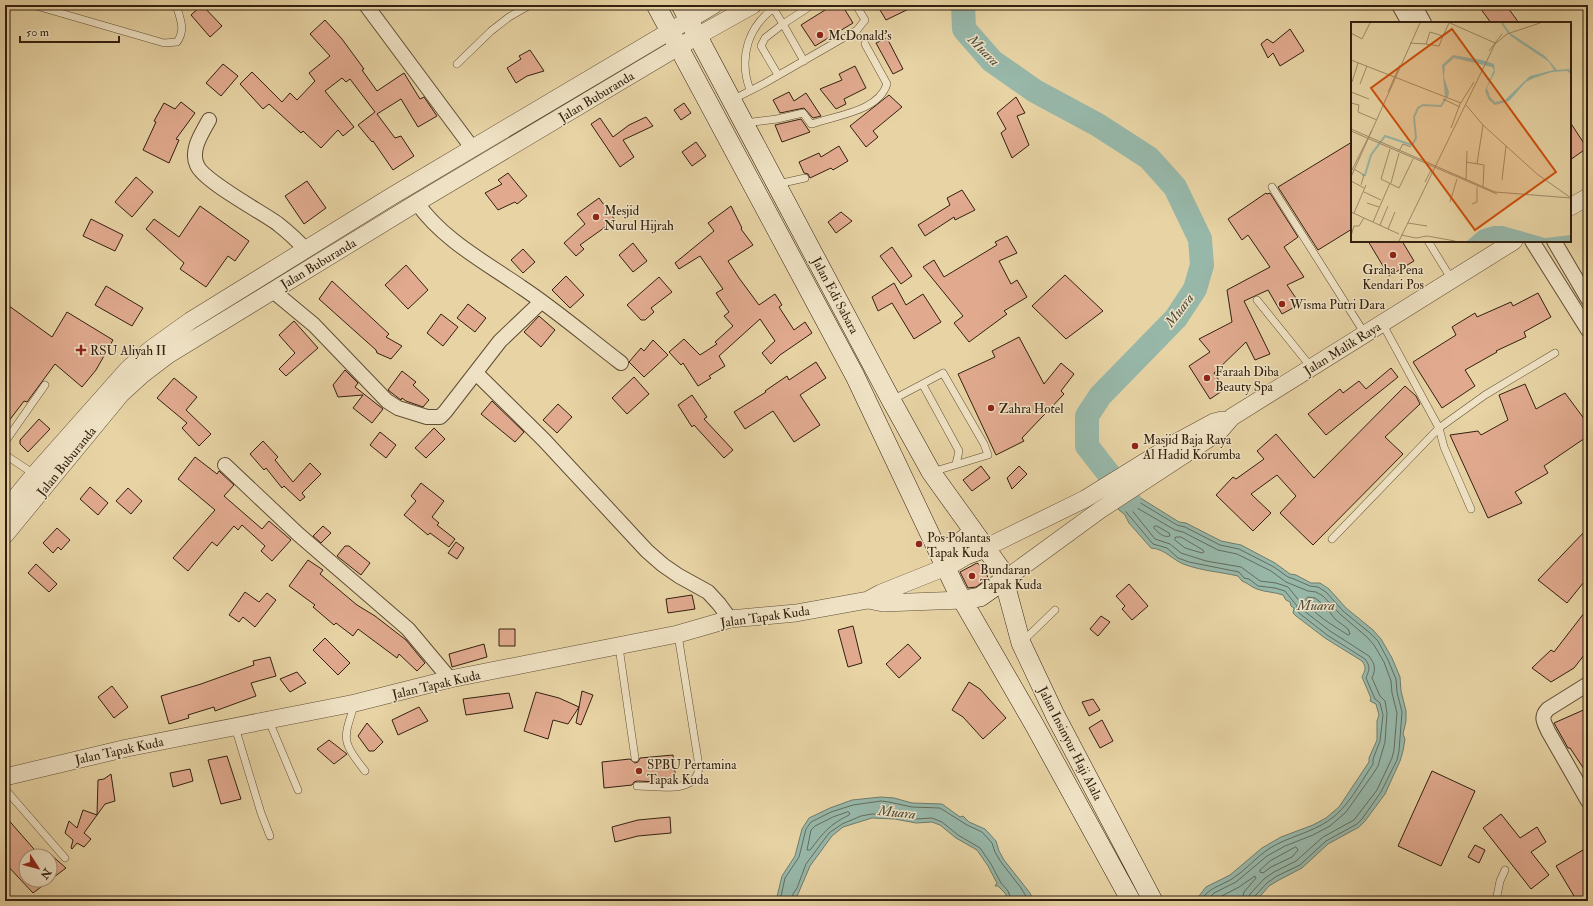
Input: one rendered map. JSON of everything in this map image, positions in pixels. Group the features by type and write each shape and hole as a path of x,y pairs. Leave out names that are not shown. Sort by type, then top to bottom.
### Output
{"main road":[{"name":"Jalan Edi Sabara","path":"656,5 855,376 946,567"},
{"name":"Jalan Edi Sabara","path":"684,12 742,123 931,472 985,548"},
{"path":"938,550 952,548 965,540 973,531"},
{"path":"985,548 994,559 1004,580 980,597 963,600 946,567 966,555 985,548"},
{"name":"Jalan Insinyur Haji Alala","path":"1004,580 1021,643 1055,715 1153,901"},
{"name":"Jalan Insinyur Haji Alala","path":"963,600 1035,726 1131,901"}],"street":[{"path":"366,5 473,149"},
{"path":"714,5 684,12 674,39 697,36 752,5"},
{"path":"1398,5 1408,22"},
{"path":"1414,5 1423,22"},
{"name":"Jalan Buburanda","path":"5,510 34,474 128,369 151,349 190,321 305,249 473,149 674,39"},
{"name":"Jalan Buburanda","path":"5,535 121,394 143,374 168,355 417,204 674,39"},
{"path":"209,120 198,140 196,148 196,165 204,175 278,224 305,249"},
{"path":"1571,206 1588,197"},
{"path":"417,204 435,224 474,256 521,287 621,363"},
{"name":"Jalan Malik Raya","path":"1126,483 1219,432 1232,417 1512,242"},
{"path":"1533,242 1588,330"},
{"path":"1555,242 1588,299"},
{"path":"273,291 314,325 388,401 398,408 427,417 440,417 445,412 500,341 541,302"},
{"path":"476,373 544,440 647,551 663,566 708,592 730,619"},
{"path":"225,465 298,534 408,629 450,679"},
{"path":"985,548 1092,494 1126,483"},
{"path":"1004,580 1100,510 1126,483"},
{"name":"Jalan Tapak Kuda","path":"868,600 881,593 946,567"},
{"name":"Jalan Tapak Kuda","path":"5,777 107,752 235,728 355,703 450,679 619,647 678,634 730,619 796,613 868,600 883,602 963,600"},
{"path":"1588,684 1548,709 1543,715 1543,719 1548,731 1588,801"}],"lane":[{"path":"33,5 164,43 177,42 181,34 182,24 176,5"},
{"path":"457,64 491,31 530,5"},
{"path":"778,76 761,46 765,38 812,5"},
{"path":"731,100 778,76 857,30 865,20 856,5"},
{"path":"750,90 745,77 744,58 748,42 758,24 776,7 783,24 804,61"},
{"path":"742,123 777,119 803,113 812,124 826,119 857,112 878,98 885,91 887,84 865,44"},
{"path":"776,184 805,178"},
{"path":"1272,187 1365,334"},
{"path":"1429,242 1453,280"},
{"path":"1257,300 1311,367"},
{"path":"1382,323 1439,428 1444,447 1471,509"},
{"path":"1332,539 1439,428 1485,395 1556,353"},
{"path":"891,400 923,385 943,373 984,444 988,456 931,472"},
{"path":"5,442 45,385"},
{"path":"923,385 959,451 956,464"},
{"path":"5,451 7,456 34,474"},
{"path":"1021,643 1055,610"},
{"path":"637,786 683,786 693,782 699,773 678,634"},
{"path":"619,647 635,758"},
{"path":"355,703 347,726 345,741 348,748 365,771"},
{"path":"269,721 298,790"},
{"path":"235,728 261,814 270,836"},
{"path":"5,789 64,858"},
{"path":"1496,901 1500,881 1505,870"}],"water":[{"name":"Muara","path":"1134,494 1179,522 1186,523 1221,541 1241,545 1275,563 1290,574 1296,575 1311,583 1320,583 1329,589 1346,608 1373,630 1381,639 1392,658 1400,677 1401,691 1406,711 1406,721 1403,734 1405,739 1400,761 1385,794 1359,827 1328,844 1302,868 1269,886 1256,901 1195,901 1206,887 1230,875 1262,848 1281,837 1313,825 1326,818 1339,807 1369,762 1369,758 1377,740 1377,721 1379,715 1376,704 1370,701 1371,698 1362,677 1365,671 1365,665 1362,661 1325,638 1296,616 1293,613 1294,608 1283,595 1255,588 1242,581 1238,576 1199,569 1186,565 1161,551 1151,548 1129,523 1125,515 1118,509 1118,505"},
{"name":"Muara","path":"881,797 894,798 912,803 942,804 960,817 963,816 969,822 985,829 996,841 1004,860 1030,893 1034,901 1009,901 1005,893 998,886 995,886 997,883 977,850 956,838 940,825 932,822 916,823 895,819 872,818 843,827 832,836 810,866 795,901 776,901 782,876 795,856 802,829 809,818 852,800"}],"building":[{"path":"202,5 222,26 210,37 191,15"},
{"name":"McDonald's","path":"833,5 842,5 853,23 815,46 801,25"},
{"path":"877,5 917,5 886,20"},
{"path":"1478,5 1506,5 1518,22 1490,22"},
{"path":"325,20 342,39 364,69 362,70 377,91 404,73 420,99 424,97 437,116 418,127 401,99 377,114 395,138 401,136 414,156 393,170 373,141 372,142 358,125 375,112 350,79 346,82 342,78 325,91 354,127 343,136 338,130 321,148 303,131 301,133 269,104 263,109 240,84 252,72 282,102 290,93 297,100 315,81 309,73 330,56 310,34"},
{"path":"1290,29 1304,51 1280,66 1273,53 1268,58 1261,44 1267,39 1273,43"},
{"path":"887,38 903,69 893,74 876,43"},
{"path":"530,50 544,71 527,76 516,83 507,68 521,59 519,56"},
{"path":"223,64 238,76 221,96 206,83"},
{"path":"855,66 866,88 844,99 846,104 836,109 820,89 842,80 839,74"},
{"path":"789,92 794,101 806,93 821,116 813,118 804,108 780,113 773,100"},
{"path":"889,95 902,107 873,131 878,137 866,147 850,126"},
{"path":"1016,97 1025,113 1017,116 1029,145 1012,158 1001,133 1006,129 997,113"},
{"path":"181,102 195,113 176,139 179,140 169,163 143,150 156,122 154,121 164,103 175,109"},
{"path":"684,103 691,113 681,120 674,110"},
{"path":"646,117 653,126 623,140 634,157 620,167 591,124 600,118 613,137 629,125"},
{"path":"801,119 810,132 782,142 775,125"},
{"path":"1571,124 1587,148 1571,159"},
{"path":"696,142 706,156 692,166 682,152"},
{"path":"1351,143 1351,230 1318,250 1278,187"},
{"path":"839,146 848,161 833,170 831,168 810,178 808,174 804,173 799,162 819,153 821,157"},
{"path":"508,173 527,196 517,204 515,202 498,210 485,193 502,184 498,180"},
{"path":"136,177 153,192 132,217 115,202"},
{"path":"307,181 326,208 304,224 285,196"},
{"path":"962,190 975,210 955,220 954,217 925,236 918,225 950,205 947,198"},
{"path":"1266,193 1270,193 1298,237 1284,247 1304,277 1287,285 1300,304 1282,314 1268,290 1244,301 1270,354 1255,360 1246,342 1214,373 1225,389 1210,399 1189,366 1210,352 1199,339 1232,322 1227,290 1270,267 1248,235 1242,240 1228,219"},
{"name":"Mesjid Nurul Hijrah","path":"599,198 615,220 580,245 584,249 576,256 564,243 585,224 577,214"},
{"path":"200,206 249,241 235,261 228,256 206,287 180,269 184,263 146,229 154,219 179,237"},
{"path":"731,206 742,228 741,229 753,245 728,261 759,305 775,294 782,305 779,307 794,330 805,322 812,333 780,355 771,364 762,353 775,341 760,319 719,356 725,366 709,376 711,378 698,386 683,363 681,365 669,352 684,339 700,355 717,344 715,342 733,326 724,316 729,312 716,293 723,289 700,256 679,269 675,263 714,231 708,223"},
{"path":"841,212 852,221 836,233 828,222"},
{"path":"91,219 123,235 115,251 83,236"},
{"path":"1007,236 1017,253 999,261 1011,284 1017,280 1027,297 1004,311 1007,314 969,342 954,323 963,316 923,267 934,260 944,277 997,245 995,242"},
{"name":"Graha Pena Kendari Pos","path":"1369,242 1403,242 1414,261 1389,276"},
{"path":"633,243 647,261 633,272 619,255"},
{"path":"892,247 912,276 901,284 880,256"},
{"path":"523,249 535,262 523,273 511,260"},
{"path":"406,265 428,290 408,309 385,285"},
{"path":"1065,275 1103,311 1066,339 1032,306"},
{"path":"566,276 584,295 570,308 552,290"},
{"path":"659,277 672,292 651,308 654,312 645,320 641,320 627,305"},
{"path":"332,281 389,334 386,337 402,346 391,359 377,353 376,350 319,299"},
{"path":"894,283 906,305 923,294 941,322 914,339 892,303 878,311 872,297"},
{"path":"106,286 143,308 132,326 95,305"},
{"path":"1538,293 1551,317 1524,332 1526,337 1496,351 1497,352 1465,370 1475,386 1442,408 1413,362 1456,335 1452,327 1475,313 1477,317 1511,302 1513,306"},
{"path":"5,303 52,337 67,312 113,340 96,370 82,387 55,364 27,402 24,401 5,426"},
{"path":"468,304 486,318 475,332 457,318"},
{"path":"441,314 458,327 443,346 427,333"},
{"path":"539,316 555,330 541,347 524,332"},
{"path":"294,321 318,348 286,376 279,369 295,353 279,335"},
{"path":"1019,337 1044,384 1061,363 1074,374 1061,391 1064,394 1022,438 1024,441 996,455 958,374 995,357 992,351"},
{"path":"653,340 668,355 644,377 629,362 641,348 644,351"},
{"path":"816,362 826,378 800,395 820,425 794,442 773,411 745,429 734,412 766,392 765,391 787,376 789,380"},
{"path":"1391,368 1398,377 1326,435 1308,414 1340,389 1343,393 1359,381 1366,389"},
{"path":"345,370 358,383 355,387 383,409 372,423 353,408 363,395 338,397 333,385"},
{"path":"402,371 416,382 413,385 429,400 423,407 402,398 401,400 388,390"},
{"path":"634,377 649,394 627,414 612,398"},
{"path":"174,378 197,397 186,410 211,434 199,446 182,428 187,423 157,398"},
{"path":"1525,384 1536,409 1565,393 1588,424 1588,436 1544,466 1548,473 1515,492 1522,503 1488,518 1450,435 1478,431 1481,435 1508,420 1499,395"},
{"path":"1405,386 1416,396 1420,404 1385,437 1403,454 1313,545 1280,513 1296,496 1277,475 1251,494 1271,513 1253,531 1216,495 1233,477 1236,479 1264,459 1257,451 1276,434 1314,478"},
{"path":"692,395 707,417 704,419 733,450 724,458 694,425 692,427 678,405"},
{"path":"492,401 524,432 515,442 481,414"},
{"path":"558,404 572,417 557,433 543,420"},
{"path":"39,419 50,429 28,452 20,444 20,440"},
{"path":"434,428 445,439 426,458 415,448"},
{"path":"380,432 396,445 386,458 370,445"},
{"path":"263,441 278,457 275,460 293,482 310,463 321,474 302,493 305,497 300,501 284,486 282,488 266,468 264,470 250,454"},
{"path":"195,457 217,474 219,471 234,485 224,496 262,529 269,521 291,540 272,561 261,551 265,546 242,525 238,530 234,526 217,546 212,542 188,571 173,558 215,510 178,479"},
{"path":"981,466 990,478 972,491 963,480"},
{"path":"1019,466 1027,474 1012,489 1007,478"},
{"path":"421,483 444,501 432,517 439,523 437,525 455,539 449,547 430,533 428,535 404,515 416,501 411,496"},
{"path":"90,487 108,503 98,515 80,499"},
{"path":"128,488 142,501 131,514 116,501"},
{"path":"323,526 331,533 321,543 313,536"},
{"path":"57,528 70,540 61,550 58,547 53,553 43,543"},
{"path":"1588,528 1588,577 1567,603 1538,580"},
{"path":"456,542 464,548 457,559 448,553"},
{"path":"345,546 349,546 370,563 361,575 337,556"},
{"path":"308,560 323,570 320,574 357,605 375,616 406,640 425,663 417,671 399,654 397,658 358,629 353,636 336,623 334,625 313,607 315,605 289,586"},
{"name":"Bundaran Tapak Kuda","path":"977,563 984,568 988,578 976,587 968,588 960,572"},
{"path":"36,564 57,584 49,592 28,573"},
{"path":"1129,584 1148,606 1132,620 1122,609 1125,606 1116,596"},
{"path":"245,592 259,602 267,593 276,600 255,627 243,617 239,622 229,615"},
{"path":"692,595 695,609 668,613 666,599"},
{"path":"1588,608 1588,650 1574,668 1551,682 1532,668 1551,650 1554,652"},
{"path":"1101,616 1110,622 1098,636 1090,629"},
{"path":"853,626 862,663 848,667 838,630"},
{"path":"499,629 515,629 515,646 499,646"},
{"path":"325,638 350,663 338,675 313,650"},
{"path":"484,644 487,657 452,667 449,654"},
{"path":"908,644 921,658 899,678 886,664"},
{"path":"270,657 276,676 251,683 256,696 215,711 214,707 188,715 189,718 169,724 161,696 201,684 254,665 253,661"},
{"path":"297,672 306,683 290,692 280,679"},
{"path":"969,682 980,689 1006,718 983,739 963,717 952,710"},
{"path":"112,686 128,707 114,718 98,697"},
{"path":"582,691 593,695 581,725 576,723"},
{"path":"536,692 559,698 579,707 568,724 553,720 548,739 524,731"},
{"path":"509,693 513,708 466,715 463,699"},
{"path":"1093,699 1100,710 1089,716 1082,702"},
{"path":"419,707 428,721 398,735 392,720"},
{"path":"1588,708 1588,775 1570,748 1568,748 1554,723"},
{"path":"1102,720 1113,741 1100,748 1089,728"},
{"path":"367,723 383,742 374,751 369,751 358,736"},
{"path":"329,740 347,754 334,764 317,749"},
{"name":"SPBU Pertamina Tapak Kuda","path":"673,755 676,781 637,781 632,785 604,788 602,762 630,759 635,763 638,762 640,758"},
{"path":"227,756 241,799 221,804 208,760"},
{"path":"190,769 193,781 173,787 170,773"},
{"path":"1432,771 1475,791 1441,866 1398,846"},
{"path":"111,774 115,801 105,804 84,833 91,839 84,847 77,843 72,849 73,840 65,833 69,821 77,828 83,810 97,815 98,780 104,779"},
{"path":"1501,814 1520,838 1537,827 1546,842 1531,852 1549,875 1531,889 1483,828"},
{"path":"5,816 33,848 18,848 18,877 5,863"},
{"path":"670,817 671,833 638,836 615,842 612,827 638,820"},
{"path":"1475,845 1485,850 1479,863 1468,857"},
{"path":"1588,847 1588,901 1577,901 1556,866"},
{"path":"58,861 66,868 58,874"},
{"path":"28,888 40,888 33,893"}],"waterway":[{"name":"Muara","path":"963,5 964,29 992,61 1035,91 1098,125 1149,158 1175,187 1200,239 1202,265 1195,289 1176,318 1100,396 1087,416 1087,446 1129,500"}],"place":[{"name":"McDonald's","path":"820,35"},
{"name":"Mesjid Nurul Hijrah","path":"596,217"},
{"name":"Graha Pena Kendari Pos","path":"1393,255"},
{"name":"Wisma Putri Dara","path":"1282,304"},
{"name":"RSU Aliyah II","path":"81,350"},
{"name":"Faraah Diba Beauty Spa","path":"1207,378"},
{"name":"Zahra Hotel","path":"991,408"},
{"name":"Masjid Baja Raya Al Hadid Korumba","path":"1135,446"},
{"name":"Pos Polantas Tapak Kuda","path":"919,544"},
{"name":"Bundaran Tapak Kuda","path":"972,576"},
{"name":"SPBU Pertamina Tapak Kuda","path":"639,771"}]}
